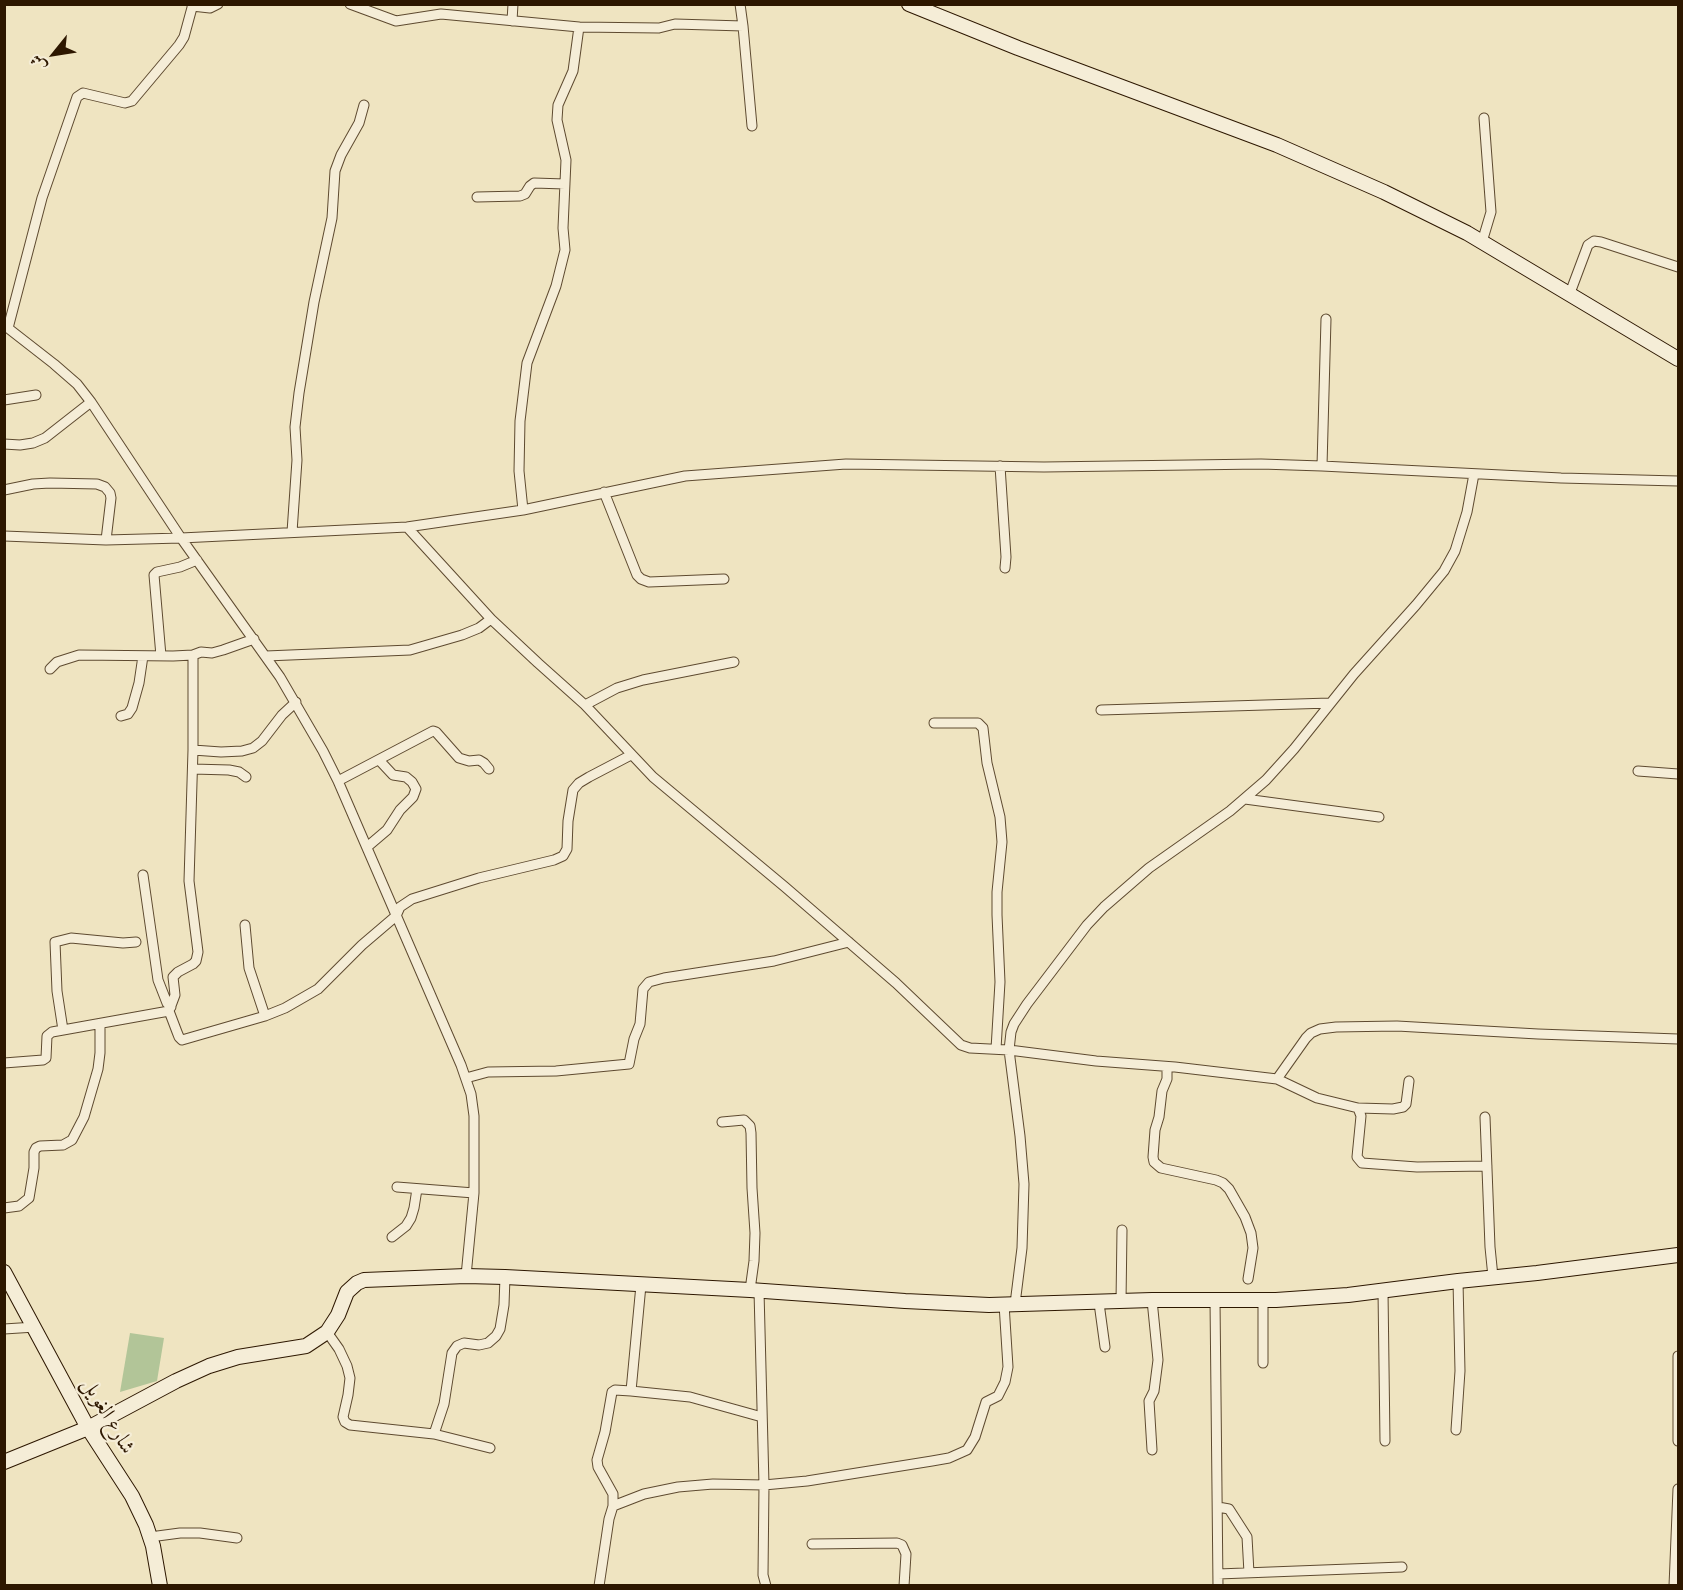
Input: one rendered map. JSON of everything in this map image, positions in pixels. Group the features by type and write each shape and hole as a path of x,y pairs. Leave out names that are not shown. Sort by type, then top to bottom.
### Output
{"street":[{"path":"218,4 210,8 193,5 184,37 179,45 132,101 125,103 83,93 76,97 42,198 6,327 77,384 91,402 196,560 266,656 296,702 338,781 471,1094 474,1116 474,1193 466,1276"},
{"path":"350,4 396,21 443,9 512,21 579,27 659,28 675,24 743,26"},
{"path":"512,21 513,4"},
{"path":"740,4 752,126"},
{"path":"909,4 1018,48 1219,123 1384,192 1482,242 1678,359"},
{"path":"523,510 519,471 520,421 527,363 556,286 565,250 562,228 566,160 557,120 558,105 573,71 579,27"},
{"path":"292,532 297,460 295,427 299,393 314,302 332,218 335,171 359,123 364,105"},
{"path":"1482,242 1491,212 1484,118"},
{"path":"477,197 520,196 525,194 534,183 565,184"},
{"path":"1570,293 1588,245 1594,241 1678,267"},
{"path":"1322,466 1326,320"},
{"path":"4,400 36,395"},
{"path":"4,444 20,445 45,438 91,402"},
{"path":"4,536 106,540 407,526 523,510 685,476 846,464 1000,466 1250,464 1678,481"},
{"path":"1000,466 1005,568"},
{"path":"614,1506 645,1494 678,1486 764,1485 818,1479 949,1458 967,1450 975,1437 986,1402 998,1396 1002,1391 1007,1375 1010,1304 1022,1248 1024,1184 1009,1050 1014,1024 1087,925 1104,907 1149,868 1245,799 1280,766 1362,665 1416,605 1444,571 1459,539 1474,474"},
{"path":"4,490 50,483 97,484 105,487 111,498 106,540"},
{"path":"604,492 637,575 641,579 649,582 724,579"},
{"path":"407,526 491,619 585,705 653,777 849,942 915,1000 961,1045 970,1048 1009,1050 1096,1061 1277,1078 1317,1098 1358,1108 1403,1107 1406,1104 1409,1081"},
{"path":"161,656 154,574 196,560"},
{"path":"266,656 410,650 462,635 479,628 491,619"},
{"path":"50,669 57,662 79,655 193,655 201,652 212,653 254,639"},
{"path":"170,1009 175,995 174,974 193,964 198,952 189,881 194,750 193,655"},
{"path":"121,716 128,714 132,708 143,656"},
{"path":"585,705 617,688 643,680 734,662"},
{"path":"194,750 221,752 253,748 296,702"},
{"path":"1101,710 1330,703"},
{"path":"934,723 978,723 982,728 987,763 1000,817 1002,842 997,915 1000,982 996,1049"},
{"path":"338,781 433,731 459,758 469,761 479,760 489,769"},
{"path":"143,875 158,980 182,1040 265,1016 285,1008 318,989 362,945 396,916 400,907 412,899 479,878 563,856 567,849 573,790 579,783 631,755"},
{"path":"367,847 387,830 400,810 413,797 416,789 406,777 393,775 379,760"},
{"path":"193,769 229,770 239,772 246,777"},
{"path":"1638,771 1678,774"},
{"path":"1245,799 1378,817"},
{"path":"245,925 249,968 265,1016"},
{"path":"63,1030 55,942 71,938 136,942"},
{"path":"466,1078 488,1072 556,1071 629,1064 634,1039 640,1024 643,988 649,982 774,962 849,942"},
{"path":"4,1063 43,1060 47,1054 47,1036 52,1032 170,1009"},
{"path":"4,1208 19,1206 29,1198 36,1148 63,1145 72,1140 84,1117 98,1069 100,1024"},
{"path":"1277,1078 1311,1033 1336,1027 1397,1026 1678,1039"},
{"path":"1167,1067 1167,1079 1162,1091 1155,1130 1154,1162 1161,1168 1216,1180 1229,1189 1251,1233 1252,1248 1248,1279"},
{"path":"1358,1108 1361,1113 1357,1157 1360,1162 1418,1167 1486,1166"},
{"path":"1485,1117 1493,1277"},
{"path":"722,1122 744,1120 750,1126 764,1485 763,1575 766,1586"},
{"path":"397,1187 474,1193"},
{"path":"392,1237 406,1226 411,1218 417,1188"},
{"path":"1121,1302 1122,1230"},
{"path":"4,1462 88,1428 209,1366 238,1357 306,1346 327,1332 338,1315 347,1292 364,1280 466,1276 505,1277 755,1290 944,1304 1263,1300 1383,1291 1678,1255"},
{"name":"شارع الغويل","path":"4,1272 88,1428 132,1496 150,1537 160,1586"},
{"path":"434,1434 444,1404 452,1353 457,1346 464,1343 478,1345 488,1343 496,1336 500,1329 504,1305 505,1277"},
{"path":"1456,1430 1460,1371 1458,1281"},
{"path":"631,1391 641,1285"},
{"path":"1383,1291 1385,1441"},
{"path":"1152,1300 1158,1360 1154,1391 1149,1401 1152,1450"},
{"path":"1215,1300 1218,1586"},
{"path":"1263,1300 1263,1363"},
{"path":"1100,1302 1105,1347"},
{"path":"4,1329 35,1327"},
{"path":"327,1332 339,1349 350,1378 343,1417 345,1422 350,1425 434,1434 490,1448"},
{"path":"1678,1356 1678,1440"},
{"path":"599,1586 609,1519 614,1506 613,1494 598,1467 597,1454 605,1432 610,1394 615,1390 690,1397 762,1417"},
{"path":"1674,1586 1678,1489"},
{"path":"1218,1507 1229,1509 1246,1538 1249,1573"},
{"path":"150,1537 201,1533 237,1538"},
{"path":"812,1544 897,1543 902,1545 906,1554 904,1586"},
{"path":"1218,1574 1402,1567"}],"green space":[{"path":"130,1333 164,1338 157,1381 120,1392"}]}
